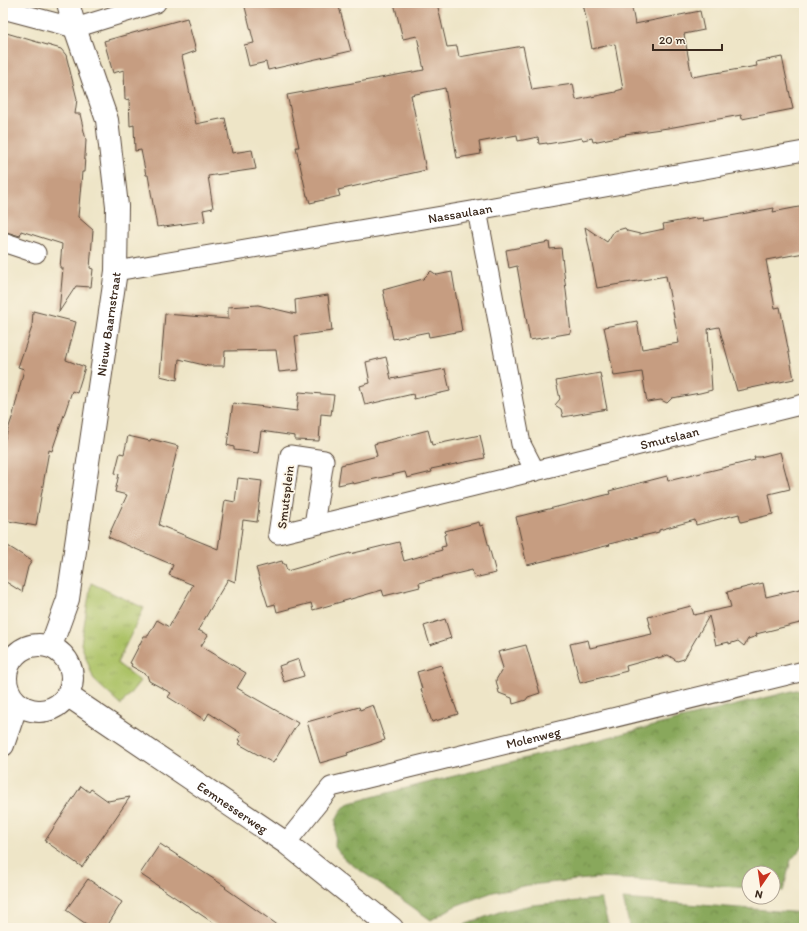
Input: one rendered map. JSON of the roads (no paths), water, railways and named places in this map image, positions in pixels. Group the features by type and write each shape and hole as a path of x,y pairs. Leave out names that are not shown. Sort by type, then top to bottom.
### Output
{"street":[{"name":"Nieuw Baarnstraat","path":"51,646 68,599 116,271 117,206 107,120 68,3"},
{"path":"3,9 76,28 156,3"},
{"name":"Nassaulaan","path":"116,271 477,210 804,151"},
{"path":"477,210 521,444 535,471"},
{"path":"3,242 36,253"},
{"name":"Smutslaan","path":"314,525 804,404"},
{"path":"30,646 51,646 60,652 68,662 72,672 71,684 67,695 58,705 44,711 30,710 17,704 10,695 6,685 6,662 21,650 30,646"},
{"name":"Molenweg","path":"286,843 331,787 804,671"},
{"name":"Eemnesserweg","path":"67,695 286,843 392,928"},
{"path":"3,745 17,704"}]}
